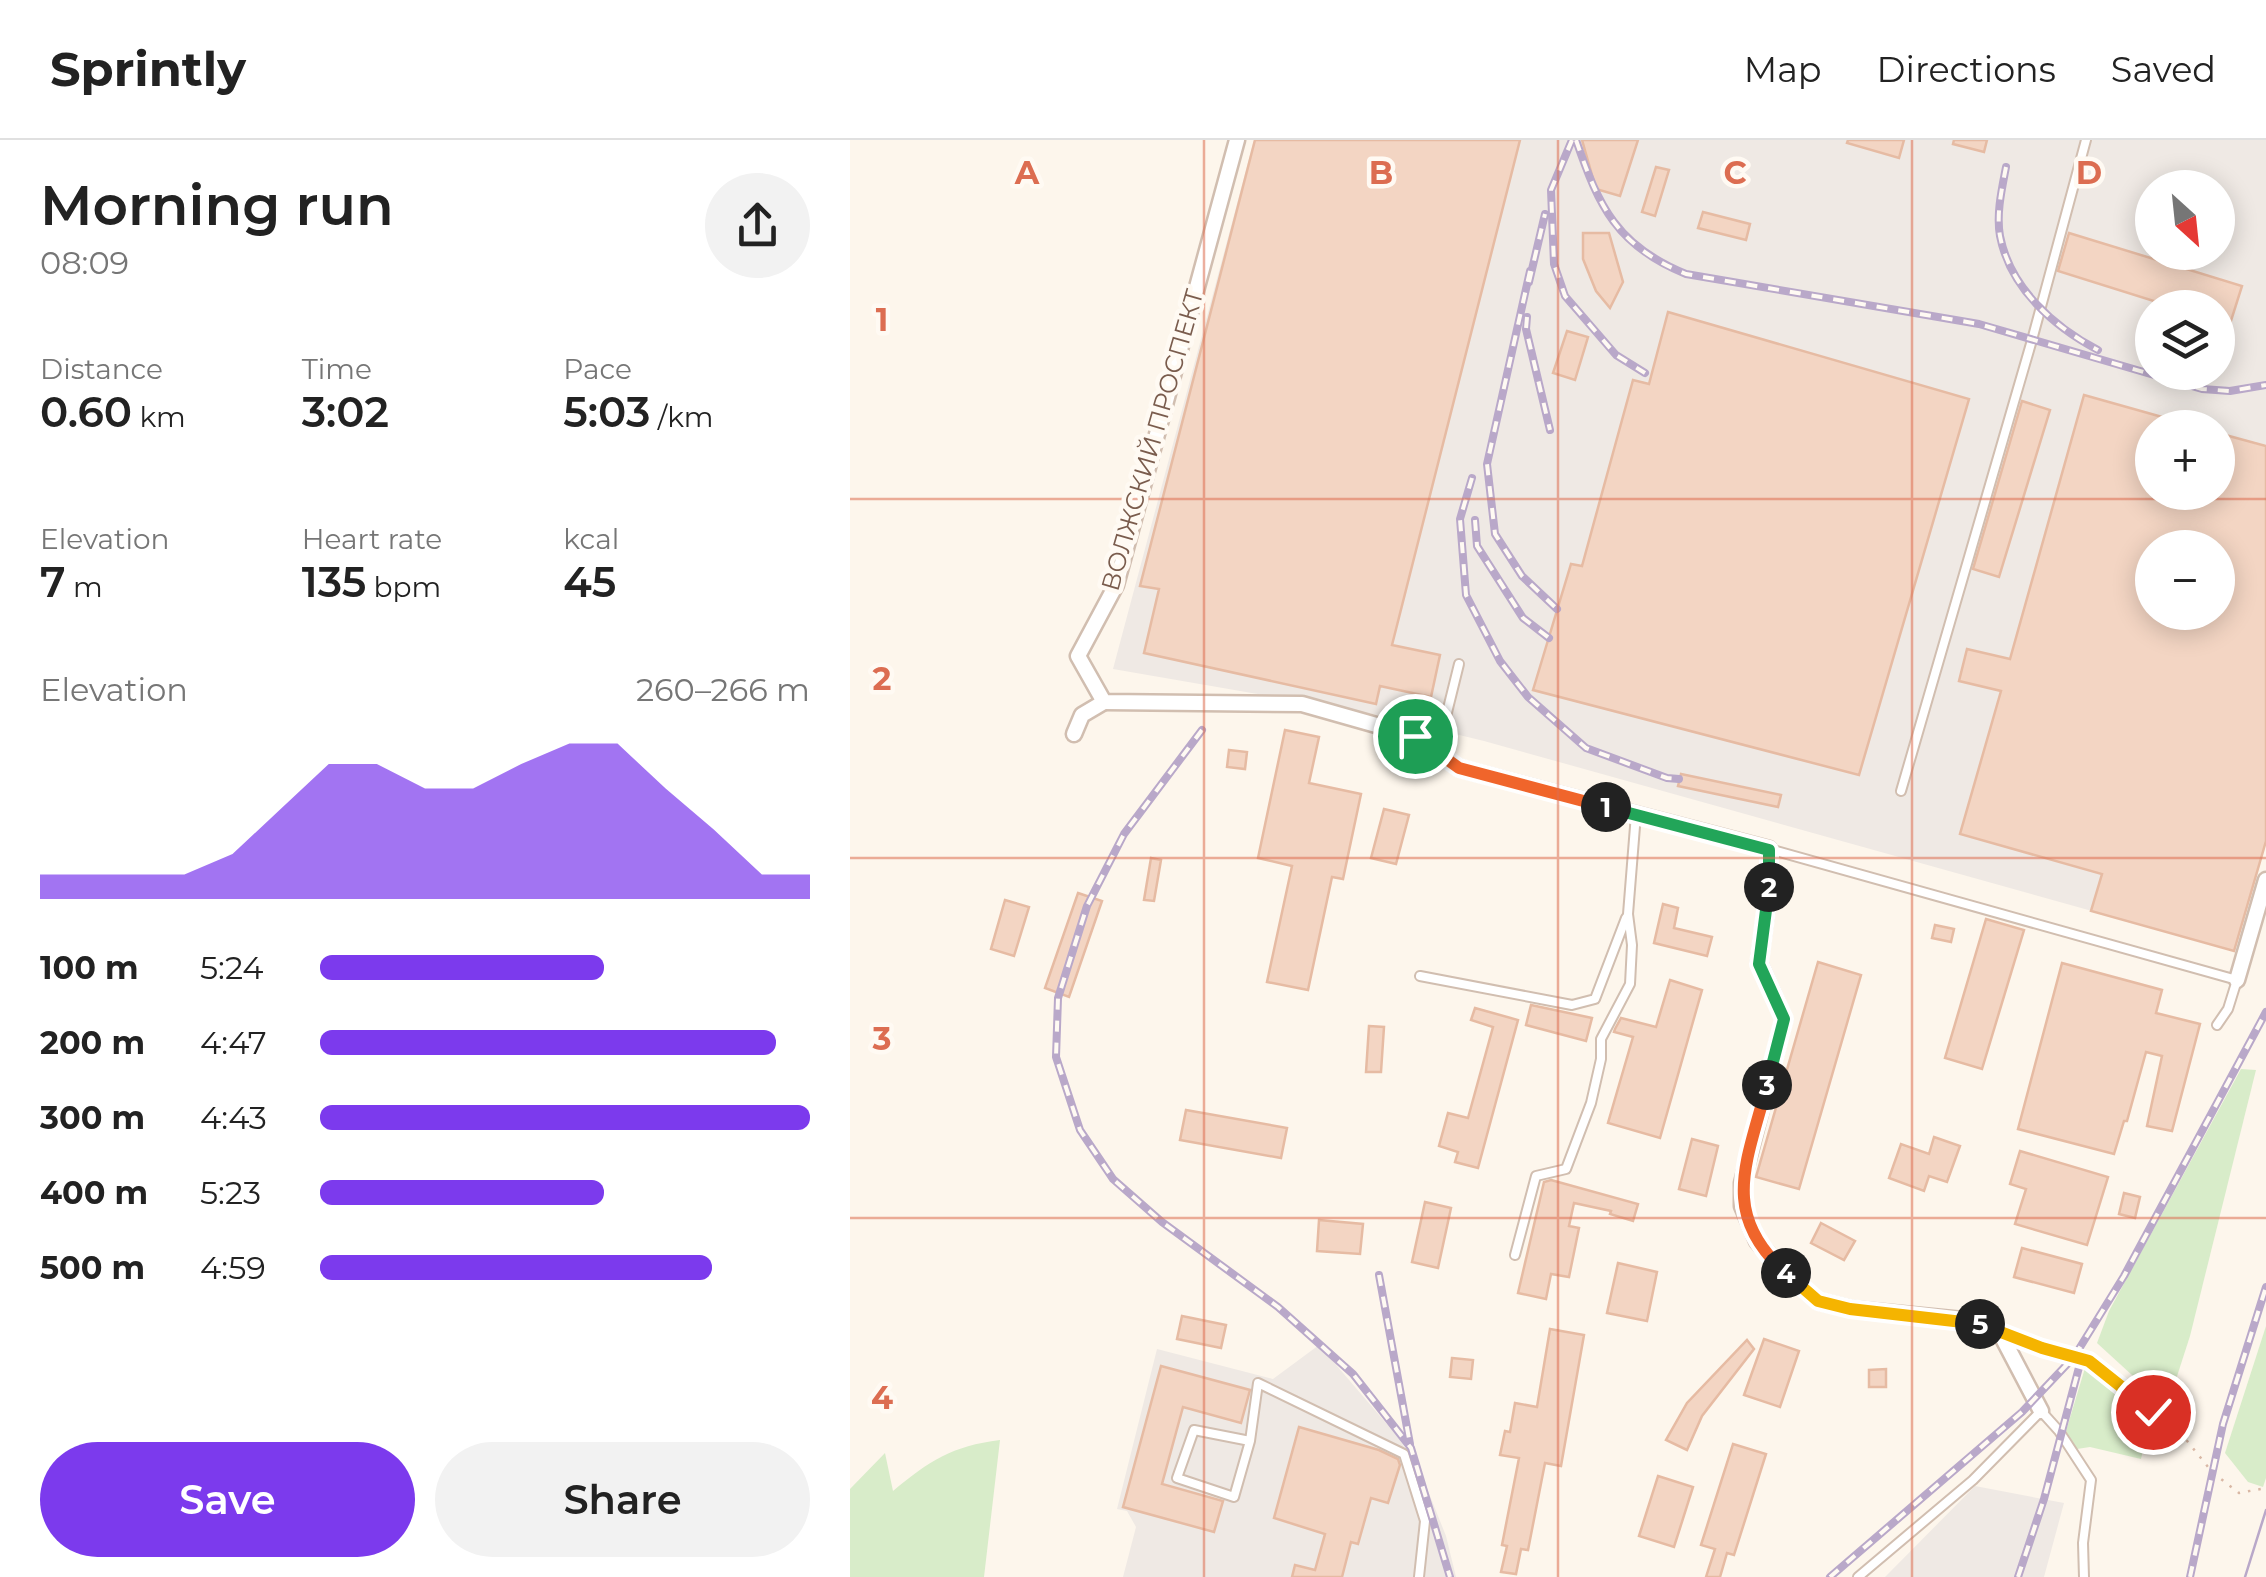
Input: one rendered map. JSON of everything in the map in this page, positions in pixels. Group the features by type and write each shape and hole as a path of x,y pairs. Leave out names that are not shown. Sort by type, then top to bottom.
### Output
{"street":[{"name":"ВОЛЖСКИЙ ПРОСПЕКТ","path":"1104,702 1078,656 1116,585 1236,140"},
{"path":"1074,734 1082,715 1104,702 1302,704 1415,736 1459,768 1769,850 1759,964 1784,1019 1742,1183 1742,1206 1756,1240 1781,1269 1818,1301 1850,1309 1974,1321 1999,1331 2041,1412"},
{"path":"2237,980 2266,880"}],"lane":[{"path":"1901,791 2086,140"},
{"path":"1438,752 1459,664"},
{"path":"1516,1255 1536,1176 1566,1169 1591,1103 1601,1059 1601,1038 1630,984 1632,946 1628,914 1636,814"},
{"path":"1769,850 2237,980 2228,1008 2217,1025"},
{"path":"1420,976 1572,1005 1596,999 1628,914"},
{"path":"1250,1442 1194,1430 1177,1478 1234,1497 1250,1442 1258,1383 1404,1454 1425,1521 1419,1577"},
{"path":"1858,1577 1972,1480 2041,1412 2060,1431 2090,1480 2084,1577"}],"path":[{"path":"1999,1331 2089,1361 2176,1427 2212,1472 2239,1493 2266,1488"}],"shaded area":[{"path":"1254,140 2266,140 2266,843 2235,951 1484,741 1373,714 1113,669"},
{"path":"1319,1345 1398,1437 1422,1476 1446,1536 1456,1577 1123,1577 1136,1527 1127,1511 1117,1509 1157,1349 1273,1379"},
{"path":"1975,1486 2064,1503 2044,1577 1885,1577"}],"green space":[{"path":"2241,1069 2256,1070 2190,1336 2170,1398 2144,1386 2097,1343 2109,1311"},
{"path":"2266,1326 2263,1487 2248,1482 2225,1453"},
{"path":"2085,1368 2150,1419 2141,1459 2090,1447 2077,1449 2066,1431"},
{"path":"1000,1440 984,1577 850,1577 850,1489 885,1453 893,1491 942,1456"}],"building":[{"path":"1255,140 1520,140 1392,645 1440,655 1431,697 1380,686 1376,704 1144,653 1159,589 1140,586"},
{"path":"1582,140 1638,140 1620,196 1596,189"},
{"path":"1904,140 1899,158 1847,143"},
{"path":"1954,140 1987,140 1984,152 1953,144"},
{"path":"1656,167 1669,170 1655,216 1642,212"},
{"path":"1703,212 1750,224 1746,240 1698,228"},
{"path":"1583,233 1609,233 1623,282 1610,308 1596,291 1583,259"},
{"path":"2069,233 2135,253 2135,270 2190,270 2242,286 2235,308 2235,290 2135,290 2135,295 2058,271"},
{"path":"1668,312 1969,399 1859,775 1533,690 1571,564 1582,566 1633,380 1649,384"},
{"path":"1567,331 1588,337 1575,380 1553,373"},
{"path":"2084,395 2137,410 2135,510 2235,510 2235,438 2266,446 2266,841 2234,951 2091,911 2102,874 1960,834 2001,691 1959,681 1967,649 2010,659"},
{"path":"2022,401 2050,410 1999,577 1973,569"},
{"path":"1285,730 1319,737 1309,783 1361,794 1343,879 1332,877 1308,990 1267,982 1292,866 1258,858"},
{"path":"1229,750 1247,752 1245,769 1227,767"},
{"path":"1681,774 1781,795 1778,807 1678,786"},
{"path":"1384,809 1409,815 1396,864 1371,858"},
{"path":"1151,858 1161,860 1154,901 1144,900"},
{"path":"1078,893 1102,901 1069,997 1045,988"},
{"path":"1005,900 1029,907 1014,956 991,949"},
{"path":"1663,904 1678,908 1674,928 1712,937 1707,956 1654,943"},
{"path":"1986,919 2024,930 1982,1069 1945,1058"},
{"path":"1935,925 1954,929 1951,942 1932,938"},
{"path":"1818,962 1861,975 1799,1189 1756,1177"},
{"path":"2062,963 2162,990 2156,1013 2200,1024 2172,1131 2147,1126 2162,1056 2146,1052 2114,1154 2018,1129"},
{"path":"1670,980 1702,990 1660,1138 1608,1123 1633,1037 1614,1032 1615,1029 1621,1018 1656,1027"},
{"path":"1531,1005 1592,1018 1586,1041 1526,1025"},
{"path":"1475,1008 1518,1020 1478,1168 1455,1162 1458,1152 1439,1146 1448,1113 1468,1118 1493,1027 1471,1020"},
{"path":"1369,1026 1384,1027 1381,1072 1366,1072"},
{"path":"1186,1110 1287,1128 1281,1158 1180,1140"},
{"path":"1934,1137 1960,1146 1947,1182 1929,1176 1924,1191 1889,1178 1901,1144 1929,1154"},
{"path":"1692,1139 1718,1146 1706,1196 1679,1189"},
{"path":"2020,1151 2108,1177 2087,1245 2015,1224 2026,1189 2010,1184"},
{"path":"1551,1180 1638,1204 1633,1221 1610,1214 1611,1211 1574,1203 1569,1226 1579,1228 1569,1277 1551,1274 1546,1299 1518,1293 1544,1182"},
{"path":"2124,1193 2140,1197 2135,1218 2119,1214"},
{"path":"1425,1202 1451,1208 1438,1268 1412,1262"},
{"path":"1319,1220 1363,1224 1360,1254 1317,1251"},
{"path":"1821,1223 1855,1241 1844,1260 1811,1243"},
{"path":"2022,1248 2082,1264 2074,1293 2014,1277"},
{"path":"1618,1263 1657,1272 1647,1321 1607,1313"},
{"path":"1182,1316 1226,1325 1221,1348 1177,1339"},
{"path":"1550,1329 1584,1335 1561,1466 1545,1463 1528,1550 1521,1549 1516,1574 1501,1572 1507,1546 1502,1545 1519,1458 1500,1455 1505,1431 1510,1432 1515,1403 1537,1407"},
{"path":"1764,1339 1799,1351 1780,1407 1744,1395"},
{"path":"1747,1340 1754,1349 1702,1416 1687,1450 1666,1440 1687,1403"},
{"path":"1452,1358 1473,1360 1471,1379 1450,1377"},
{"path":"1161,1366 1250,1390 1241,1423 1183,1407 1162,1484 1223,1501 1214,1532 1123,1507"},
{"path":"1886,1369 1886,1387 1869,1387 1869,1370"},
{"path":"1299,1427 1379,1450 1398,1459 1400,1465 1388,1503 1371,1498 1358,1544 1351,1542 1342,1577 1292,1577 1295,1565 1315,1570 1325,1534 1274,1518"},
{"path":"1733,1444 1766,1454 1734,1555 1727,1553 1720,1577 1706,1577 1715,1549 1701,1545"},
{"path":"1658,1476 1693,1487 1674,1547 1639,1536"}],"tram line":[{"path":"2245,1577 2266,1510"}],"railway":[{"path":"1572,140 1551,190 1554,264 1565,296 1616,355 1645,373"},
{"path":"1576,140 1593,185 1614,222 1643,251 1686,274 1979,324 2202,389 2230,391 2266,385"},
{"path":"2006,167 1999,228 2013,273 2050,318 2098,350"},
{"path":"1529,282 1545,214"},
{"path":"1530,271 1487,464 1495,534 1522,576 1557,609"},
{"path":"1527,317 1526,329 1550,430"},
{"path":"1472,478 1460,519 1466,595 1500,661 1528,697 1586,748 1679,779"},
{"path":"1475,520 1477,546 1523,618 1549,638"},
{"path":"1202,730 1124,834 1087,906 1058,998 1056,1057 1080,1130 1113,1179 1162,1222 1278,1307 1353,1374 1411,1448 1450,1577"},
{"path":"1830,1577 2022,1412 2074,1357 2124,1276 2266,1012"},
{"path":"1379,1275 1410,1444"},
{"path":"2190,1577 2223,1424 2266,1287"},
{"path":"2018,1577 2044,1499 2082,1356"}],"route":[{"path":"1415,736 1459,768 1769,850 1759,964 1784,1019 1742,1183 1742,1206 1756,1240 1781,1269 1818,1301 1850,1309 1974,1321 2042,1348 2089,1361 2153,1412"}]}
